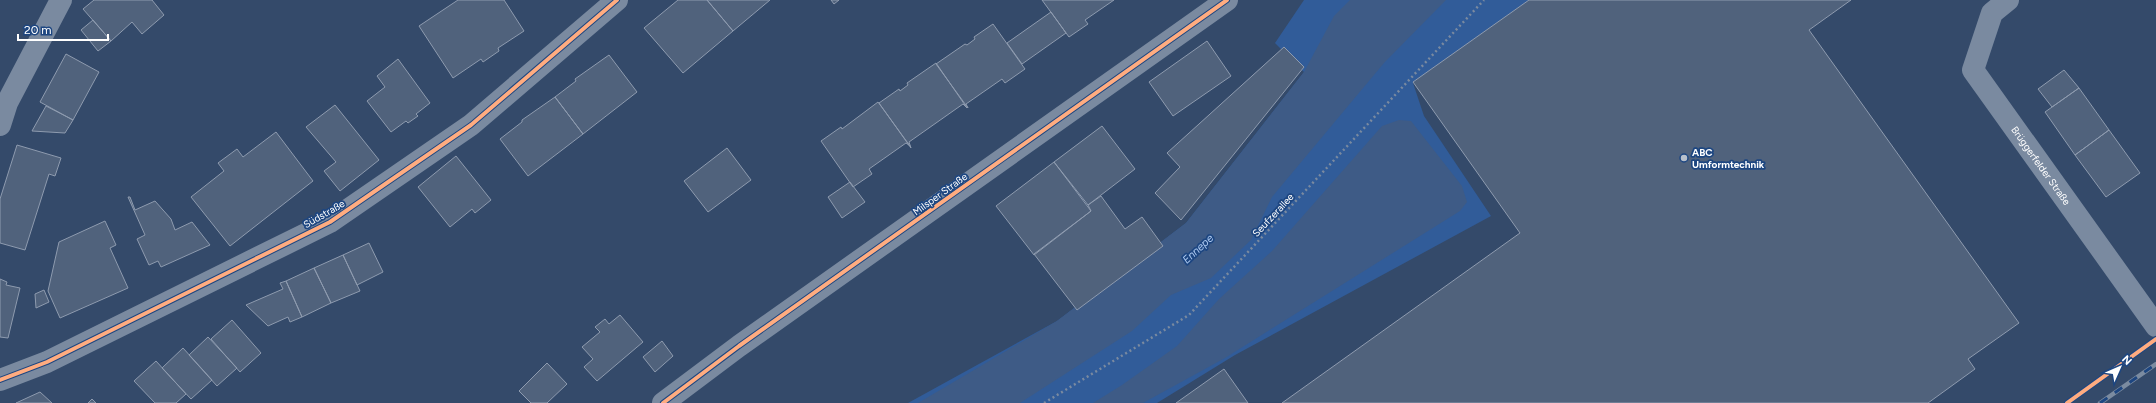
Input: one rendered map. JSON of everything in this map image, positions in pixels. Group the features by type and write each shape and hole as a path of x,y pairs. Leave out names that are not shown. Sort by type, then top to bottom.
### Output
{"street":[{"path":"0,125 4,103 61,0"},
{"name":"Südstraße","path":"0,380 47,362 330,222 471,125 618,0"},
{"name":"Milsper Straße","path":"663,403 739,346 1226,0"},
{"name":"Brüggerfelder Straße","path":"2008,0 1992,13 1973,70 2156,326"}],"shaded area":[{"path":"1304,0 1529,0 1413,83 1424,116 1491,216 1235,355 1157,403 908,403 1057,321 1186,223 1304,72 1275,43"}],"water":[{"name":"Ennepe","path":"1350,0 1446,0 1384,63 1272,197 1251,240 1211,278 1171,295 1132,331 1020,403 918,403 1057,321 1186,223 1304,72 1334,16"},
{"path":"1399,120 1411,121 1462,186 1467,202 1460,211 1225,358 1143,403 1093,403 1122,385 1177,346 1219,299 1272,251 1382,126"}],"building":[{"path":"94,0 152,0 164,15 142,34 132,22 111,41 83,9"},
{"path":"458,0 504,0 524,31 498,48 499,51 483,62 481,59 453,78 419,26"},
{"path":"678,0 707,0 733,31 683,73 644,28"},
{"path":"707,0 770,0 733,31"},
{"path":"831,0 839,0 834,4"},
{"path":"1042,0 1114,0 1085,20 1088,24 1069,37"},
{"name":"ABC Umformtechnik","path":"1529,0 1851,0 1809,30 2019,323 1968,359 1975,369 1928,403 1282,403 1520,233 1413,82"},
{"path":"1051,12 1066,33 1022,64 1007,43"},
{"path":"93,20 111,41 98,51 81,30"},
{"path":"993,24 1025,69 1005,83 1002,79 966,104 968,108 936,64 965,44 967,45 975,39 974,37"},
{"path":"1207,41 1231,76 1173,116 1149,82"},
{"path":"1284,47 1304,67 1181,220 1155,193 1180,167 1167,153"},
{"path":"66,54 99,72 73,120 40,102"},
{"path":"609,55 637,92 583,134 555,97 576,81 575,79"},
{"path":"398,59 430,103 416,114 418,116 408,123 406,121 391,132 367,101 385,87 377,76"},
{"path":"936,63 967,108 963,104 909,142 911,148 879,103 899,89 900,91 908,85 907,83"},
{"path":"2064,70 2079,88 2052,107 2038,89"},
{"path":"2079,88 2109,130 2075,155 2045,112"},
{"path":"555,97 583,134 528,176 500,139 522,122 522,120"},
{"path":"878,102 910,146 906,143 869,169 872,174 853,187 821,141 841,127 842,129"},
{"path":"335,105 379,160 340,191 324,171 336,162 306,127"},
{"path":"46,106 73,120 65,133 32,131"},
{"path":"1102,126 1135,169 1088,205 1054,162"},
{"path":"2109,130 2140,173 2106,197 2075,155"},
{"path":"276,132 313,181 230,246 191,197 224,171 218,163 237,149 243,157"},
{"path":"17,145 61,158 55,176 49,174 25,250 0,243 0,199"},
{"path":"727,148 751,180 708,212 684,181"},
{"path":"456,156 491,200 475,213 472,209 450,227 418,187"},
{"path":"1054,162 1091,211 1034,255 996,206"},
{"path":"850,182 865,202 842,218 828,197"},
{"path":"1101,196 1125,229 1142,217 1163,246 1077,310 1034,254 1091,211 1088,205"},
{"path":"128,197 130,197 135,210 155,201 171,219 175,230 192,222 210,245 161,267 158,261 149,265 137,239 145,235"},
{"path":"105,221 116,245 110,248 128,288 60,318 48,291 59,242"},
{"path":"369,243 383,272 357,285 343,255"},
{"path":"343,255 360,291 331,303 314,268"},
{"path":"314,268 331,303 302,317 286,281"},
{"path":"0,279 7,282 6,285 20,288 8,338 0,337"},
{"path":"286,281 302,317 290,322 288,317 268,326 246,305 283,289 280,283"},
{"path":"44,290 49,302 36,308 35,294"},
{"path":"620,315 643,342 597,381 584,367 593,359 582,347 600,332 595,327 605,319 609,324"},
{"path":"232,320 261,353 240,372 211,339"},
{"path":"208,337 237,368 217,386 189,355"},
{"path":"662,341 673,356 655,372 643,357"},
{"path":"183,348 212,380 191,399 162,368"},
{"path":"156,361 186,394 176,403 155,403 134,381"},
{"path":"547,363 567,384 547,403 531,403 519,391"},
{"path":"1224,369 1248,403 1176,403"},
{"path":"40,392 52,403 16,403"},
{"path":"92,399 96,403 88,403"}],"railway":[{"path":"2100,403 2156,364"}],"cycle path":[{"path":"0,380 47,362 330,222 471,125 617,0"},
{"path":"663,403 739,346 1227,0"},
{"path":"2067,403 2156,339"}],"place":[{"name":"ABC Umformtechnik","path":"1684,158"}]}
